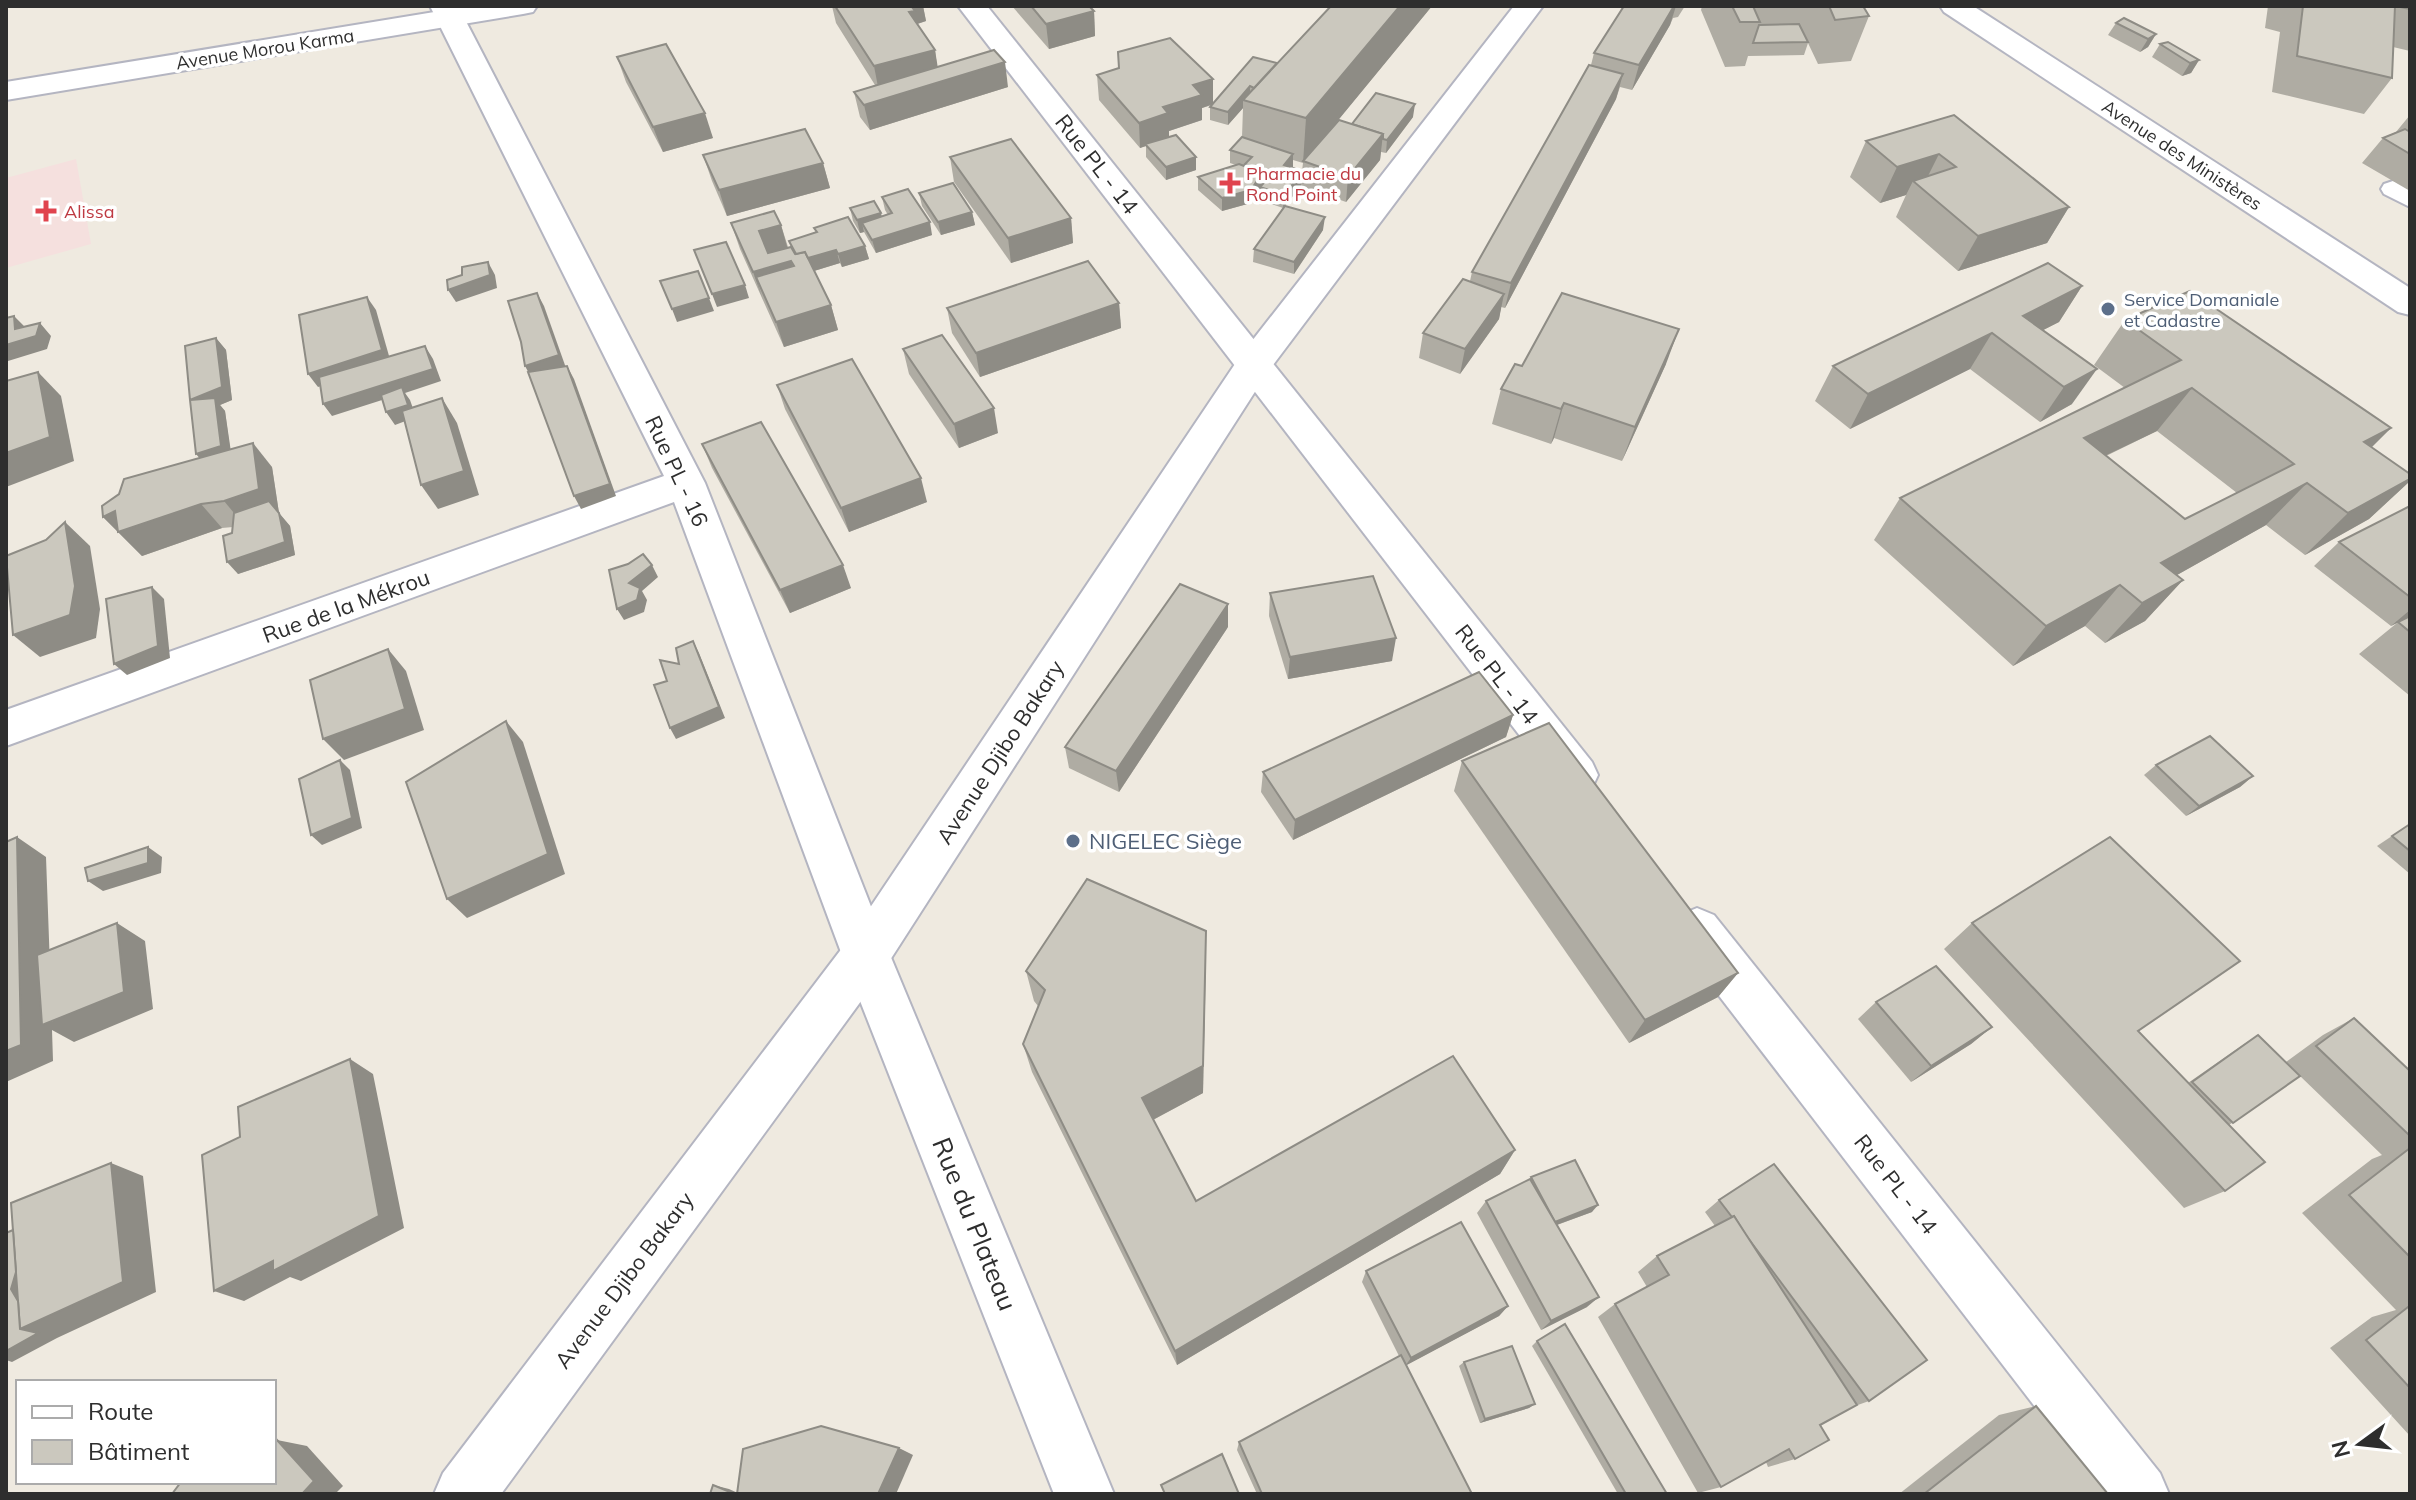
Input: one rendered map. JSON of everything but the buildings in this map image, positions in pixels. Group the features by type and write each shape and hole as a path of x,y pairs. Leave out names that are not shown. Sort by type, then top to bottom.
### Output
{"street":[{"name":"Avenue Morou Karma","path":"6,91 446,12 523,6"},
{"name":"Rue PL - 14","path":"972,6 1598,804"},
{"name":"Avenue Djibo Bakary","path":"464,1494 866,955 1254,364 1529,6"},
{"name":"Avenue des Ministères","path":"1954,6 2410,304"},
{"name":"Rue PL - 16","path":"446,12 686,483 866,955"},
{"name":"Rue de la Mékrou","path":"6,728 686,483"},
{"name":"Rue PL - 14","path":"1677,904 2139,1494"},
{"name":"Rue du Plateau","path":"866,955 1084,1494"}],"shaded area":[{"name":"Alissa","path":"76,159 91,244 6,268 6,178"}],"place":[{"name":"Pharmacie du Rond Point","path":"1230,183"},
{"name":"Alissa","path":"46,211"},
{"name":"Service Domaniale et Cadastre","path":"2108,309"},
{"name":"NIGELEC Siège","path":"1073,841"}]}
